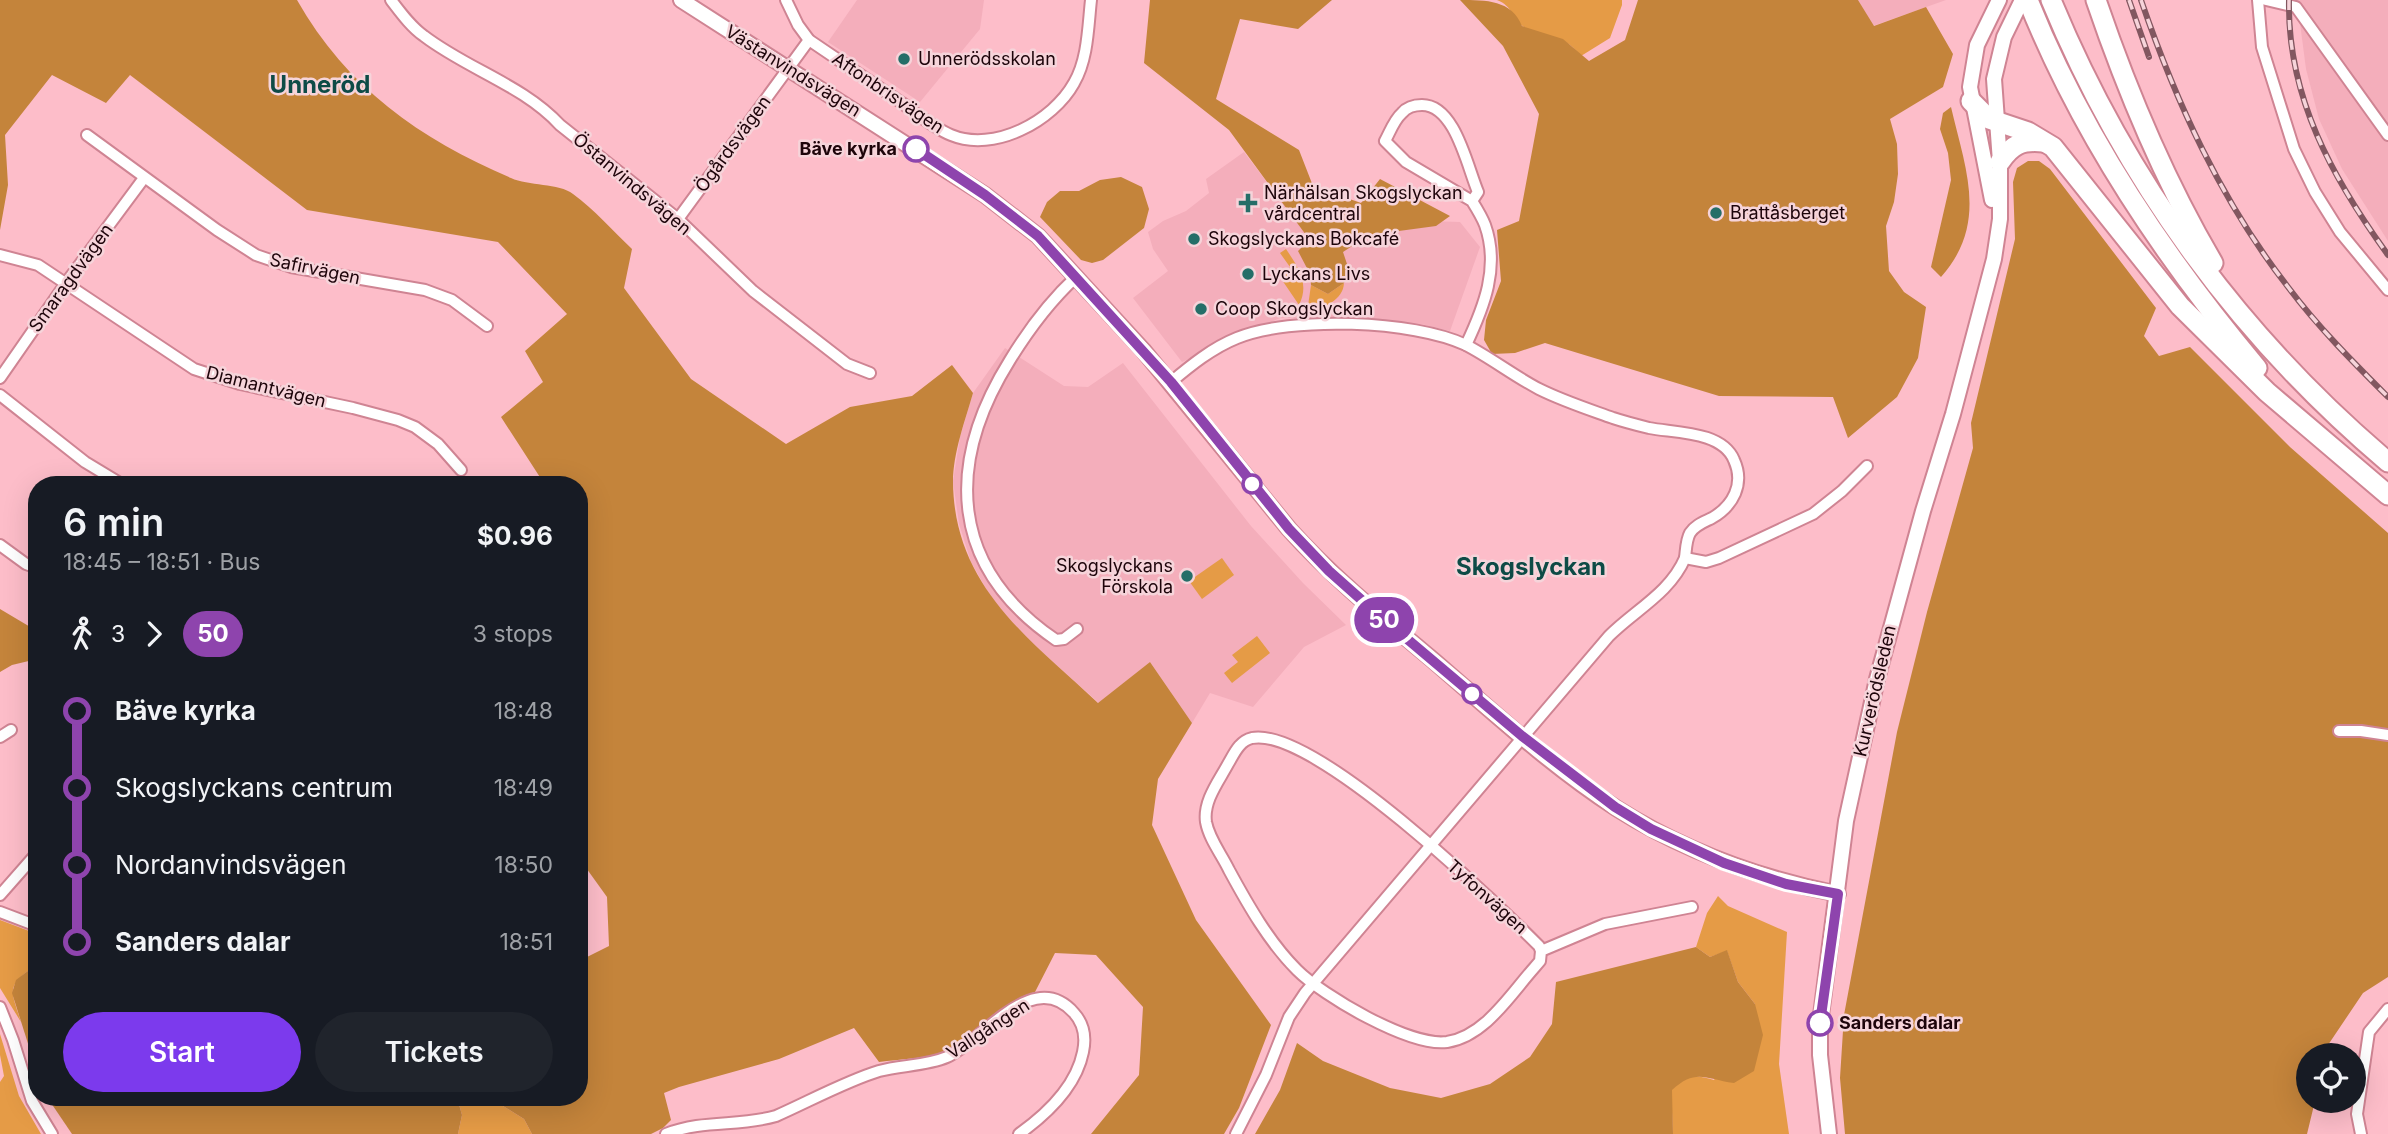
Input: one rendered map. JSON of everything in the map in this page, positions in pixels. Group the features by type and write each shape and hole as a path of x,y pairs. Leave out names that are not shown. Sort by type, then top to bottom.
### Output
{"highway":[{"path":"2051,0 2096,97 2146,185 2197,260 2255,333 2309,391 2388,462"},
{"path":"2096,0 2146,133 2185,215 2255,333"},
{"path":"2008,4 2078,109 2130,199 2180,272 2258,370 2339,452"},
{"path":"1971,101 1989,119 2028,132 2061,156 2180,306 2267,392 2388,495"},
{"path":"2000,162 2010,148 2017,144 2028,141 2045,142"}],"street":[{"name":"Östanvindsvägen","path":"391,0 422,35 456,58 544,108 560,125 678,219 753,291 847,364 870,373"},
{"name":"Västanvindsvägen","path":"681,0 985,195 1038,236 1171,382 1289,529 1315,557 1374,611 1593,792 1651,829 1724,863 1786,884 1838,894"},
{"path":"786,0 809,40"},
{"name":"Aftonbrisvägen","path":"809,40 951,135 985,140 1032,125 1063,97 1074,83 1084,52 1091,0"},
{"path":"2258,0 2262,47 2294,149 2315,192 2340,232 2388,290"},
{"path":"2266,0 2296,7 2388,135"},
{"name":"Kurverödsleden","path":"1994,258 1994,211 1990,181 1971,101 1971,70 1977,45 2008,4"},
{"name":"Kurverödsleden","path":"1829,1134 1820,1055 1820,1023 1846,821 1877,679 1953,414 1994,258 2000,219 2000,162 1994,79 2008,4"},
{"name":"Ögårdsvägen","path":"678,219 809,40"},
{"path":"1466,345 1484,302 1490,276 1492,258 1486,228 1472,201 1405,162 1385,141 1402,112 1411,107 1436,107 1455,129 1478,192 1472,201"},
{"name":"Safirvägen","path":"87,135 256,256 291,267 425,290 452,300 487,326"},
{"name":"Smaragdvägen","path":"0,378 144,178"},
{"name":"Diamantvägen","path":"0,255 37,265 194,369 240,384 398,420 415,427 438,444 461,470"},
{"path":"1076,277 1033,323 992,391 971,445 967,501 972,534 980,555 1004,595 1021,613 1056,639 1064,639 1077,629"},
{"path":"1171,382 1235,338 1292,324 1395,328 1422,332 1466,345 1538,388 1562,399 1632,424 1705,438 1724,446 1736,465 1738,482 1736,493 1723,511 1692,530 1685,558 1676,577 1609,636 1314,984 1289,1017 1266,1075 1236,1134"},
{"path":"0,395 85,463 107,476"},
{"path":"1685,558 1706,562 1801,520 1833,499 1867,466"},
{"path":"0,545 28,565"},
{"path":"0,737 11,730"},
{"path":"2339,731 2388,735"},
{"name":"Tyfonvägen","path":"1254,738 1269,738 1293,747 1363,789 1430,846 1486,893 1541,951 1540,961 1481,1027 1469,1035 1448,1042 1418,1039 1385,1027 1314,984 1297,970 1253,912 1206,824 1209,801 1241,744 1254,738"},
{"path":"0,895 28,863"},
{"path":"1541,951 1605,924 1692,907"},
{"path":"0,912 28,923"},
{"name":"Vallgången","path":"674,1133 699,1124 760,1121 876,1072 948,1056 1024,1002 1048,999 1071,1009 1079,1020 1085,1038 1083,1057 1064,1093 1043,1117 1019,1134"},
{"path":"0,1007 28,1088"},
{"path":"2361,1134 2357,1114 2369,1032 2388,1009"},
{"path":"35,1106 52,1134"}],"shaded area":[{"path":"0,0 297,0 317,31 363,85 416,128 511,178 567,190 588,206 632,249 624,288 691,379 786,444 850,407 912,396 952,365 973,393 957,448 953,482 957,519 967,552 981,581 1000,608 1023,633 1098,703 1150,662 1192,723 1158,779 1152,825 1196,920 1271,1025 1239,1108 1224,1134 1091,1134 1139,1075 1143,1007 1096,955 1055,953 1035,992 1011,1004 968,1039 944,1052 879,1062 854,1028 779,1059 664,1093 671,1120 651,1134 532,1134 524,1119 503,1106 588,1106 588,956 609,946 607,897 588,871 588,476 539,476 501,417 543,382 525,351 567,314 498,242 307,210 130,75 106,103 52,75 5,135 8,185 0,230"},
{"name":"Unnerödsskolan","path":"857,0 984,0 980,29 920,102 828,42"},
{"path":"1150,0 1332,0 1298,29 1240,19 1216,99 1299,150 1313,186 1361,203 1380,179 1450,216 1436,226 1369,235 1343,252 1350,273 1344,283 1328,294 1311,285 1310,274 1298,251 1304,245 1306,235 1229,130 1144,63"},
{"path":"1460,0 1488,1 1505,6 1518,17 1522,26 1563,39 1589,61 1625,40 1638,0 1858,0 1874,26 1926,7 1953,54 1943,87 1890,119 1897,144 1898,174 1894,202 1886,226 1889,271 1904,292 1926,307 1918,358 1897,397 1848,438 1833,397 1719,396 1545,343 1515,353 1492,354 1484,340 1486,320 1501,281 1497,230 1519,221 1539,114 1503,46"},
{"path":"1497,0 1622,0 1622,5 1610,38 1581,56 1566,42 1524,27 1506,6"},
{"path":"1858,0 1946,0 1873,26"},
{"path":"2297,0 2388,0 2388,241 2342,169 2319,119 2306,69"},
{"path":"1951,107 1967,173 1969,216 1965,236 1956,257 1941,277 1931,267 1951,180 1948,153 1940,129 1943,113"},
{"path":"1244,152 1285,206 1367,219 1460,222 1480,247 1450,331 1421,324 1370,319 1280,318 1182,362 1133,298 1168,271 1153,249 1148,232 1163,221 1186,211 1209,193 1206,179"},
{"path":"2028,161 2039,161 2050,169 2156,308 2144,336 2159,356 2190,347 2290,447 2388,533 2388,977 2363,993 2329,1043 2296,1043 2296,1113 2312,1113 2307,1134 1845,1134 1840,1078 1844,1015 1897,732 1973,448 1971,423 2015,239 2013,182 2017,168"},
{"path":"1121,177 1142,187 1149,209 1144,228 1103,260 1092,263 1081,260 1040,217 1047,202 1060,191 1079,191 1100,180"},
{"path":"1286,249 1303,282 1299,305 1282,280 1290,267 1280,253"},
{"path":"1344,283 1336,299 1310,314 1307,313 1311,285 1328,294"},
{"path":"1005,348 1064,386 1088,387 1123,363 1251,526 1346,625 1304,647 1253,707 1210,693 1192,723 1150,662 1099,703 1013,626 989,594 971,562 959,524 953,481 960,437 973,393"},
{"path":"1222,558 1234,575 1202,599 1189,581"},
{"path":"0,609 28,626 28,661 12,665 0,672"},
{"path":"1257,636 1270,653 1232,683 1224,673 1238,662 1232,655"},
{"path":"1718,896 1728,906 1787,932 1779,1064 1789,1134 1673,1134 1671,1090 1691,1077 1714,1080 1755,1004 1738,982 1727,951 1710,957 1696,947 1707,913"},
{"path":"0,920 28,931 28,971 15,983 13,989 21,1022 0,988"},
{"path":"1696,947 1710,957 1727,950 1738,982 1755,1004 1763,1035 1754,1071 1734,1083 1695,1077 1680,1083 1672,1090 1673,1134 1255,1134 1280,1090 1297,1043 1323,1061 1390,1088 1441,1098 1490,1084 1530,1057 1552,1024 1556,982"},
{"path":"28,971 28,1044 12,993 16,980"},
{"path":"0,1034 19,1096 41,1134 0,1134 0,1082 4,1076"},
{"path":"53,1106 460,1106 462,1115 458,1134 72,1134"},
{"path":"460,1106 503,1106 524,1119 532,1134 458,1134 462,1115"}],"railway":[{"path":"2129,0 2149,57"},
{"path":"2141,0 2185,113 2202,150 2242,220 2311,316 2388,397"},
{"path":"2289,0 2290,36 2296,70 2317,135 2349,197 2388,255"}],"bus line":[{"name":"50","path":"916,149 985,195 1038,236 1171,382 1289,529 1315,557 1374,611 1571,776 1651,829 1724,863 1786,884 1838,894 1820,1023"}],"place":[{"name":"Unnerödsskolan","path":"904,59"},
{"name":"Bäve kyrka","path":"916,149"},
{"name":"Närhälsan Skogslyckan vårdcentral","path":"1248,203"},
{"name":"Brattåsberget","path":"1716,213"},
{"name":"Skogslyckans Bokcafé","path":"1194,239"},
{"name":"Lyckans Livs","path":"1248,274"},
{"name":"Coop Skogslyckan","path":"1201,309"},
{"name":"Skogslyckans Förskola","path":"1187,576"},
{"name":"Sanders dalar","path":"1820,1023"}],"district":[{"name":"Unneröd","path":"320,85"},
{"name":"Skogslyckan","path":"1531,567"}]}
